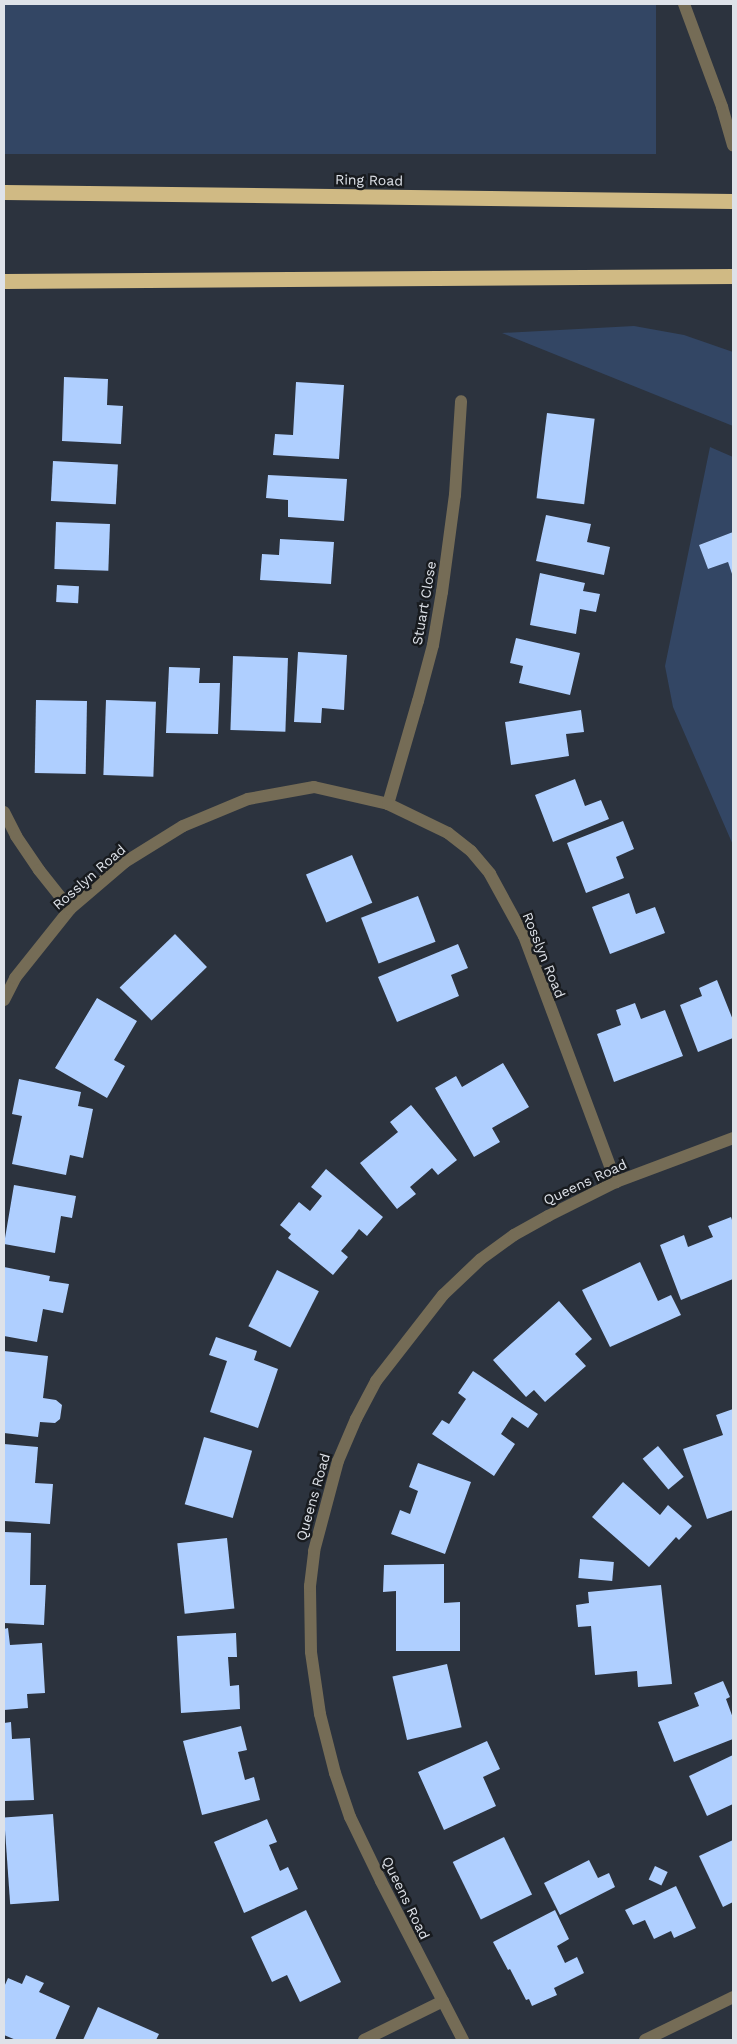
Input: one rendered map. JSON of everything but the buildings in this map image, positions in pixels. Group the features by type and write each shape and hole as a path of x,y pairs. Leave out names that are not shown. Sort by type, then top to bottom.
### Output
{"highway":[{"name":"Ring Road","path":"4,192 733,201"},
{"path":"4,281 733,276"}],"street":[{"path":"684,4 722,107 733,145"},
{"name":"Stuart Close","path":"388,804 421,692 442,592 455,495 461,401"},
{"name":"Rosslyn Road","path":"4,1000 15,978 70,909 124,862 183,826 248,799 314,787 388,804 448,833 471,852 490,874 524,936 616,1182"},
{"path":"4,812 16,836 39,870 70,909"},
{"name":"Queens Road","path":"463,2040 383,1886 350,1817 329,1753 315,1688 311,1652 310,1586 314,1551 338,1461 356,1418 376,1381 443,1295 481,1259 514,1236 548,1216 616,1182 733,1138"},
{"path":"645,2040 733,1997"},
{"path":"364,2040 443,2001"}],"shaded area":[{"path":"4,4 656,4 656,154 4,154"},
{"path":"634,326 684,335 733,352 733,426 502,333"},
{"path":"710,447 733,457 733,532 699,545 708,569 728,562 733,577 733,845 673,707 665,666"}]}
